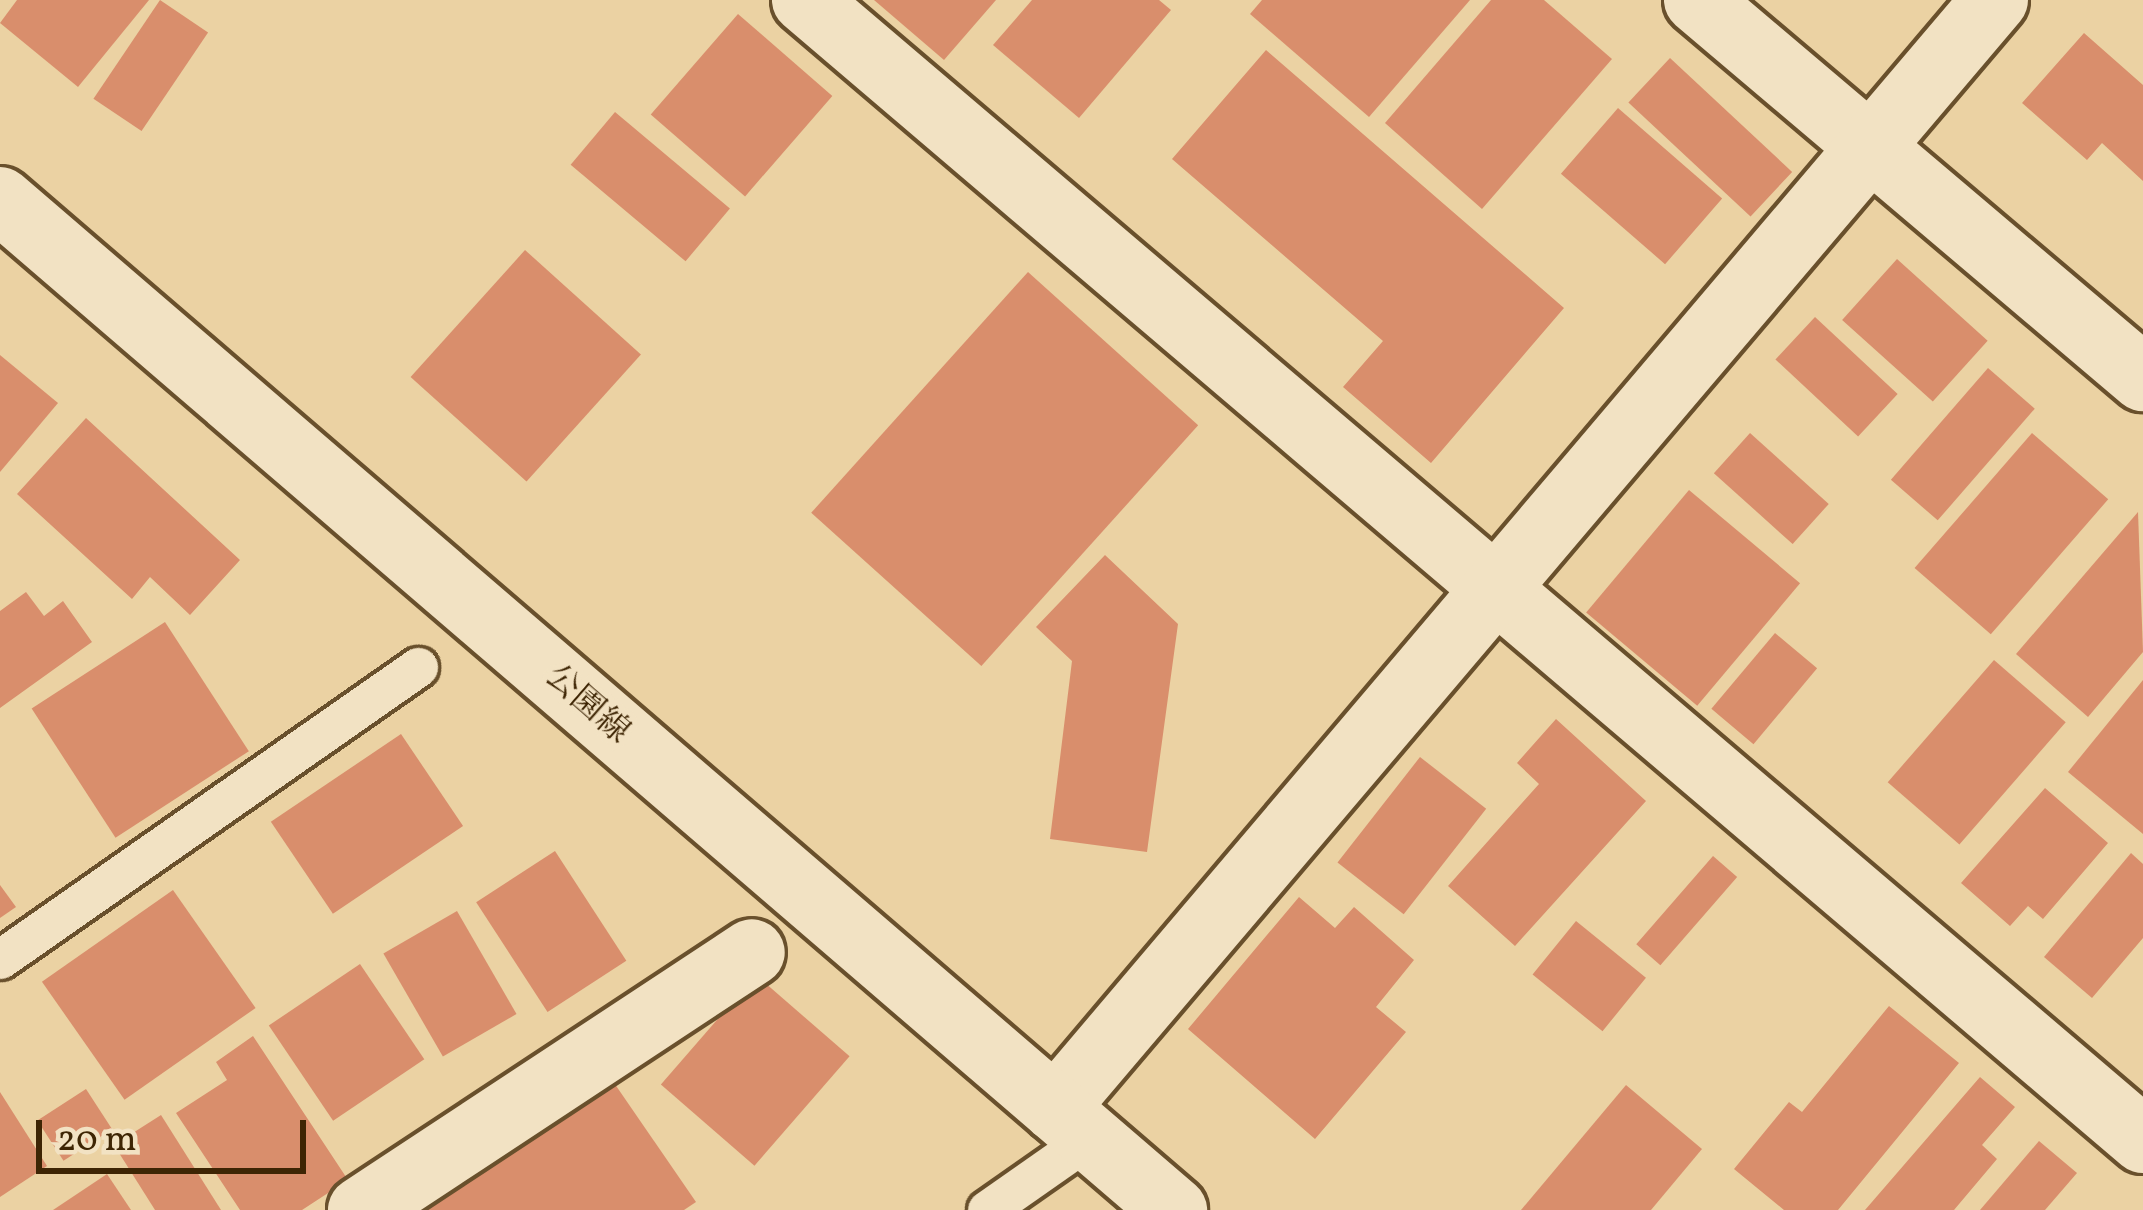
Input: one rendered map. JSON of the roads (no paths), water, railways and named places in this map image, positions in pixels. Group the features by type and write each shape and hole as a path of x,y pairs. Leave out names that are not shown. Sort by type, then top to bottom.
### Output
{"street":[{"path":"805,0 2143,1140"},
{"path":"1697,0 2143,378"},
{"path":"1072,1123 1495,592 1995,0"},
{"name":"公園線","path":"0,200 1174,1210"},
{"path":"361,1210 752,952"}],"lane":[{"path":"0,958 418,667"},
{"path":"987,1210 1072,1123"}]}
